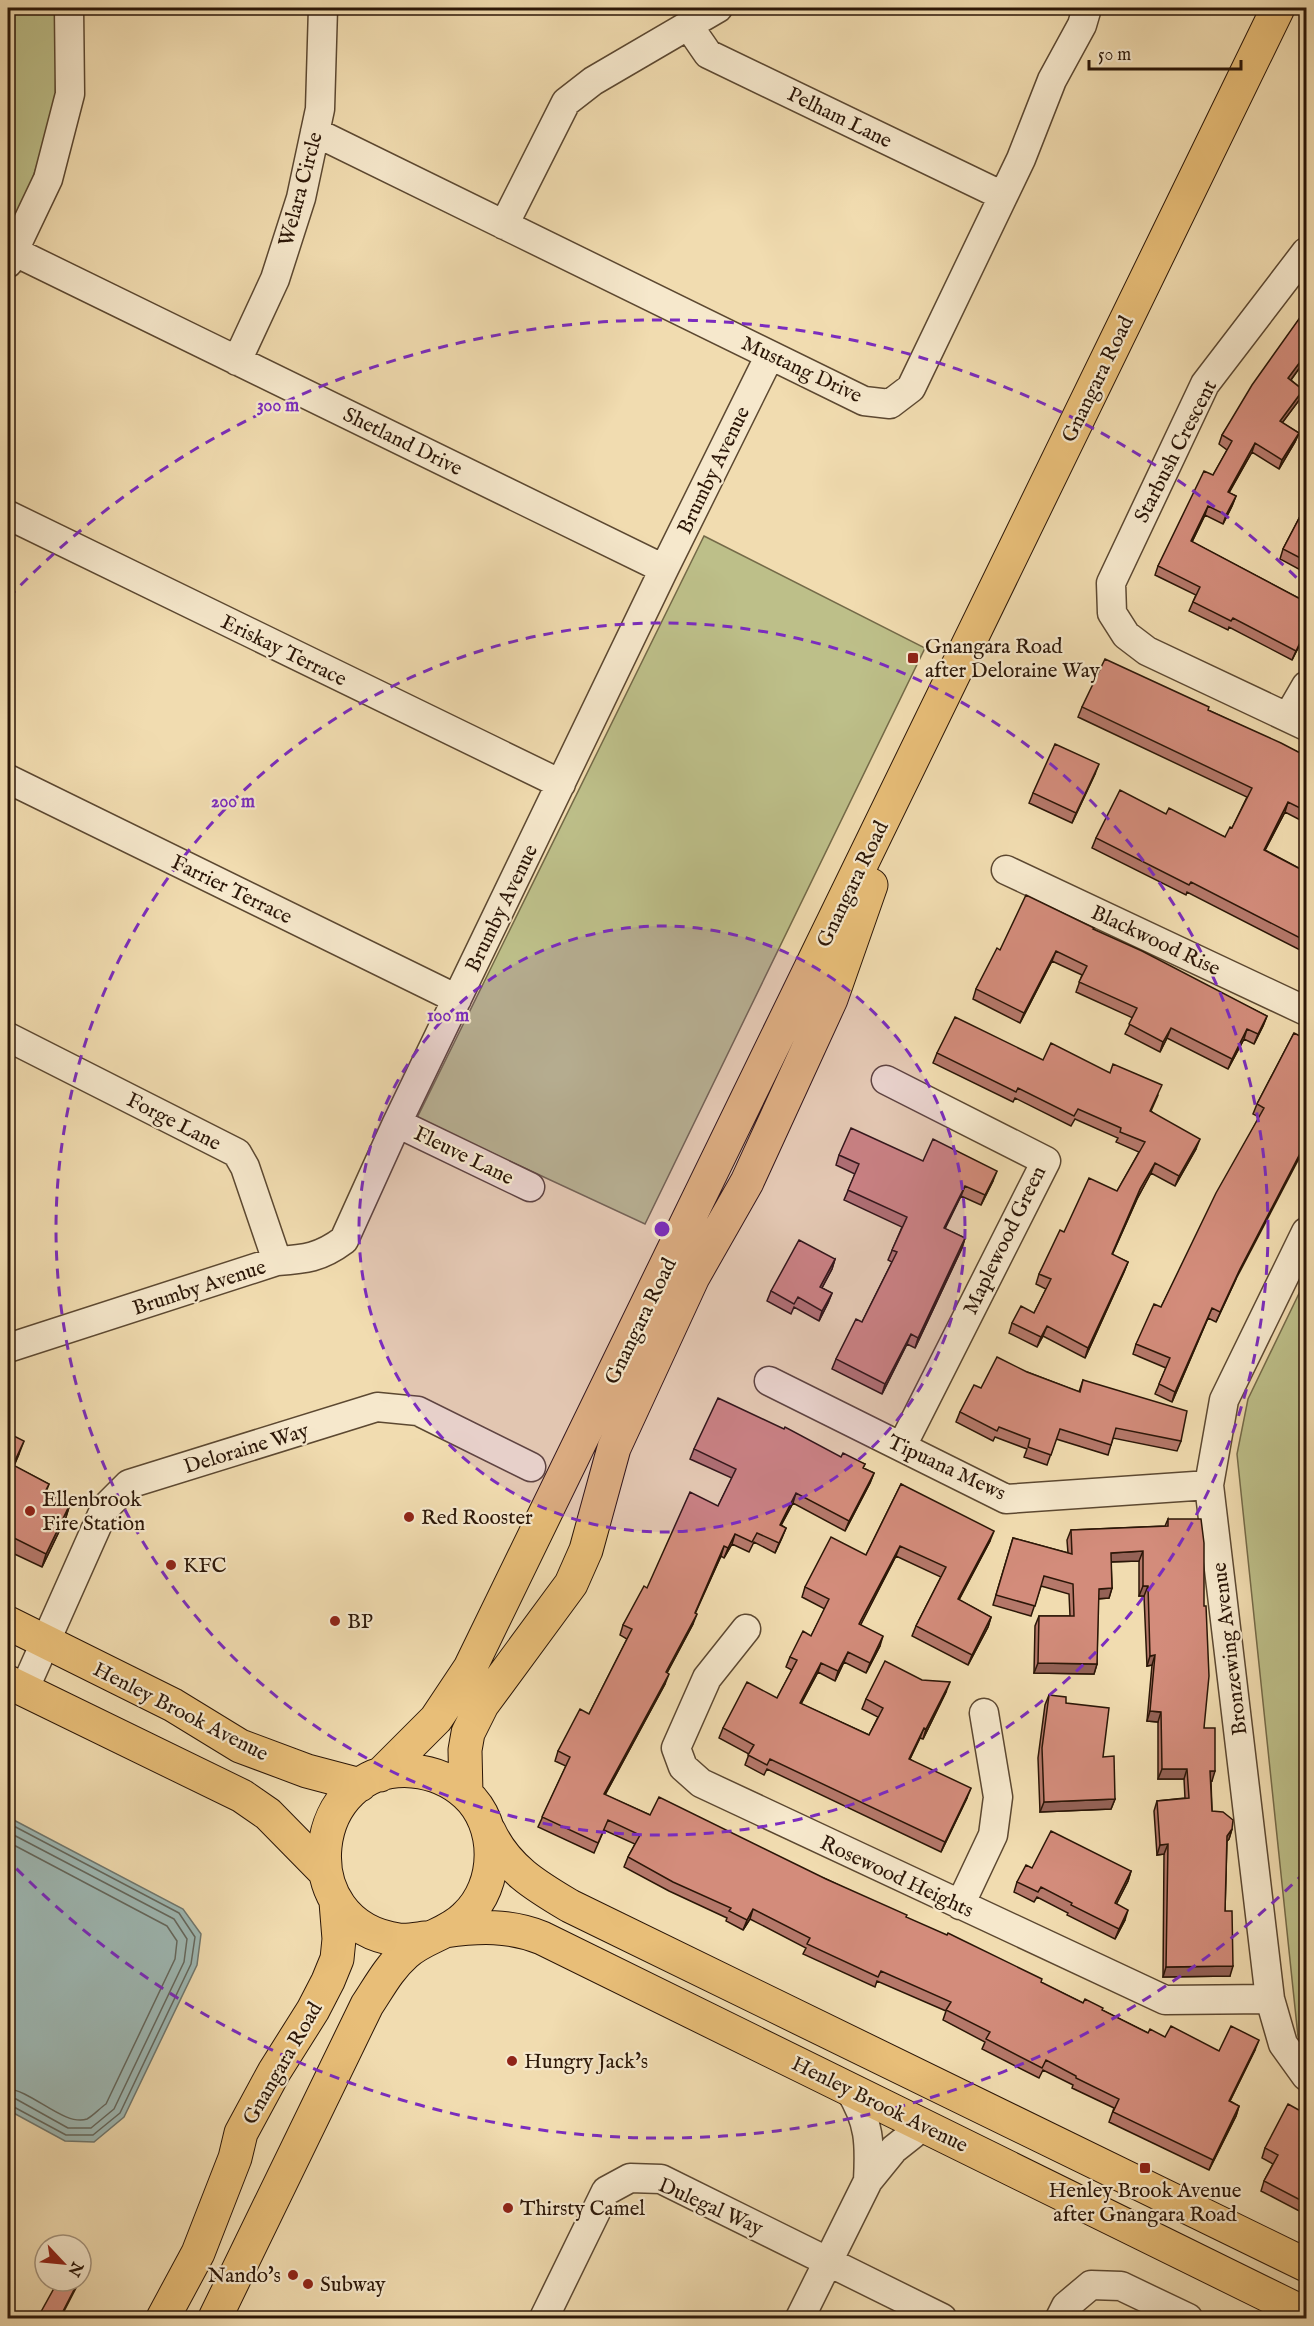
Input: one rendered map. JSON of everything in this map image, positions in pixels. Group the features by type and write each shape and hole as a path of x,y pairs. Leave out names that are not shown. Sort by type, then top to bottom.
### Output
{"main road":[{"name":"Gnangara Road","path":"370,1780 436,1719 470,1668 1278,8"},
{"name":"Gnangara Road","path":"475,1806 465,1750 468,1733 482,1705 571,1584 586,1550 614,1448 693,1278 747,1182 831,999 916,750"},
{"name":"Henley Brook Avenue","path":"8,1623 173,1706 240,1746 307,1771 370,1780"},
{"path":"16,1686 242,1796 268,1814 324,1871"},
{"path":"216,2319 367,2005 387,1974 405,1954 466,1916 482,1895 491,1870 492,1844 475,1806 448,1781 426,1773 403,1771 370,1780 342,1802 329,1823 323,1847 324,1871 336,1902 353,1921 375,1934 400,1940 435,1935"},
{"name":"Henley Brook Avenue","path":"475,1806 496,1846 510,1865 528,1881 570,1906 1306,2265"},
{"name":"Gnangara Road","path":"163,2319 198,2253 235,2158 241,2133 328,1981 337,1959 339,1939 336,1902"},
{"name":"Henley Brook Avenue","path":"435,1935 467,1928 505,1928 542,1938 1306,2314"}],"street":[{"path":"10,257 48,179 70,94 69,8"},
{"name":"Welara Circle","path":"237,361 275,279 301,198 320,110 322,8"},
{"path":"504,225 566,102 593,81 718,8"},
{"name":"Mustang Drive","path":"315,132 864,401 890,404 911,388 1021,159 1052,80 1082,25 1087,8"},
{"name":"Pelham Lane","path":"688,25 708,54 1003,196"},
{"name":"Starbush Crescent","path":"1297,721 1147,651 1126,635 1112,614 1111,583 1205,384 1306,252"},
{"name":"Shetland Drive","path":"10,257 237,361 664,569"},
{"name":"Brumby Avenue","path":"8,1348 277,1261 313,1258 329,1252 344,1240 457,999 770,355"},
{"name":"Eriskay Terrace","path":"8,515 561,784"},
{"path":"1297,721 1306,686"},
{"name":"Farrier Terrace","path":"8,779 457,999"},
{"name":"Blackwood Rise","path":"1006,870 1306,1011"},
{"name":"Forge Lane","path":"8,1036 237,1153 245,1167 277,1261"},
{"name":"Maplewood Green","path":"886,1080 1046,1161 902,1446"},
{"name":"Fleuve Lane","path":"398,1123 530,1187"},
{"name":"Bronzewing Avenue","path":"1306,1232 1224,1400 1209,1485 1270,1999 1283,2044 1306,2076"},
{"name":"Tipuana Mews","path":"770,1381 1006,1499 1209,1485"},
{"name":"Deloraine Way","path":"16,1686 44,1642 105,1508 129,1484 377,1407 418,1411 531,1467"},
{"name":"Rosewood Heights","path":"746,1629 707,1678 676,1748 683,1767 701,1783 1165,2000 1270,1999"},
{"path":"960,1905 993,1835 999,1797 984,1713"},
{"path":"849,2089 860,2105 868,2127 870,2150 868,2181"},
{"path":"800,2319 868,2181 894,2149 923,2126"},
{"name":"Dulegal Way","path":"544,2319 606,2192 630,2178 661,2179 942,2319"},
{"path":"1060,2319 1066,2306 1091,2285 1121,2286 1188,2319"}],"green space":[{"path":"8,8 55,8 57,14 55,109 25,202 8,237"},
{"path":"704,536 925,648 645,1224 417,1118"},
{"path":"1306,1279 1306,2060 1299,2046 1237,1454 1248,1399"}],"water":[{"path":"8,1817 183,1909 201,1934 197,1965 124,2117 94,2142 65,2141 8,2110"}],"building":[{"path":"1306,309 1306,354 1288,378 1303,390 1280,421 1299,433 1282,460 1255,443 1228,492 1236,496 1226,515 1208,506 1191,541 1306,602 1306,630 1296,651 1233,618 1231,621 1193,602 1200,587 1158,566 1204,471 1213,475 1232,441 1222,435 1252,385"},
{"path":"1306,505 1306,561 1283,549"},
{"path":"1105,659 1209,707 1208,710 1306,756 1306,811 1288,802 1264,850 1306,872 1306,941 1191,882 1189,885 1096,838 1120,790 1166,814 1169,808 1225,837 1252,788 1082,707"},
{"path":"1055,744 1099,764 1076,813 1033,793"},
{"path":"1026,895 1142,951 1267,1016 1258,1034 1247,1029 1232,1059 1171,1028 1163,1042 1129,1024 1137,1008 1079,982 1087,966 1056,951 1024,1013 976,989 997,948 1000,950"},
{"path":"955,1017 1043,1060 1051,1043 1110,1073 1113,1064 1162,1085 1150,1111 1200,1139 1179,1176 1155,1163 1140,1189 1112,1254 1128,1262 1088,1348 1047,1326 1041,1337 1012,1323 1021,1306 1034,1313 1051,1279 1039,1274 1060,1230 1064,1232 1089,1178 1117,1191 1145,1142 1120,1132 1121,1128 1078,1109 1074,1116 1018,1088 1016,1092 937,1053"},
{"path":"1294,1033 1306,1039 1306,1142 1220,1312 1212,1308 1175,1392 1159,1384 1170,1358 1136,1344 1154,1304 1161,1307 1216,1193 1264,1108 1257,1104"},
{"path":"851,1128 923,1161 933,1139 997,1171 985,1195 965,1186 944,1228 965,1238 918,1338 911,1334 885,1384 836,1359 856,1319 862,1322 897,1252 892,1250 907,1217 848,1190 859,1164 839,1155"},
{"path":"799,1240 835,1259 820,1287 832,1293 822,1311 798,1297 794,1304 771,1291"},
{"path":"997,1357 1027,1372 1080,1392 1083,1380 1187,1411 1181,1441 1116,1428 1111,1445 1060,1429 1051,1455 1028,1447 1030,1439 999,1427 997,1431 960,1412 974,1385 981,1388"},
{"path":"718,1398 784,1429 785,1427 841,1457 843,1453 865,1464 863,1468 874,1473 849,1521 796,1493 780,1525 786,1528 779,1543 757,1533 752,1542 735,1534 728,1548 724,1546 695,1613 697,1614 666,1672 669,1674 604,1794 650,1815 659,1797 826,1879 907,1915 906,1917 947,1935 948,1933 1042,1979 1041,1982 1083,2003 1085,1999 1148,2033 1150,2029 1165,2037 1171,2026 1219,2051 1231,2026 1259,2040 1229,2101 1239,2106 1213,2160 1113,2112 1119,2099 1046,2060 1042,2068 986,2039 990,2032 946,2010 951,2002 881,1971 878,1977 807,1944 810,1938 753,1909 747,1920 729,1911 731,1908 673,1882 628,1857 640,1835 608,1820 598,1843 542,1817 570,1757 558,1751 580,1709 589,1714 632,1629 623,1625 644,1586 647,1588 690,1492 718,1506 736,1469 694,1449"},
{"name":"Ellenbrook Fire Station","path":"8,1433 24,1441 13,1465 49,1484 45,1492 70,1504 46,1554 8,1535"},
{"path":"901,1484 994,1531 958,1599 991,1617 972,1655 916,1626 946,1567 900,1546 859,1624 883,1636 870,1663 848,1652 838,1671 821,1663 800,1703 869,1735 883,1708 866,1699 885,1661 922,1680 950,1682 909,1759 971,1788 945,1842 770,1759 767,1765 748,1755 754,1745 723,1728 747,1682 777,1698 797,1660 790,1657 803,1631 811,1636 829,1599 805,1587 831,1537 866,1555"},
{"path":"1168,1519 1201,1519 1209,1676 1204,1728 1215,1728 1215,1771 1210,1771 1212,1811 1223,1812 1233,1820 1232,1829 1227,1836 1225,1911 1232,1911 1233,1966 1166,1967 1168,1844 1160,1845 1157,1801 1189,1798 1187,1769 1162,1769 1161,1712 1150,1711 1155,1655 1150,1656 1148,1586 1143,1586 1143,1551 1111,1553 1112,1588 1099,1589 1097,1664 1038,1663 1039,1616 1074,1616 1073,1584 1044,1576 1035,1606 996,1595 1013,1538 1072,1554 1071,1530 1168,1526"},
{"path":"1049,1695 1066,1697 1066,1703 1109,1708 1103,1757 1114,1756 1115,1799 1044,1802 1042,1748"},
{"path":"1051,1831 1131,1871 1115,1903 1128,1910 1119,1929 1041,1887 1038,1892 1017,1882 1026,1865 1032,1868"},
{"path":"1288,2104 1306,2114 1306,2203 1264,2181 1278,2155 1265,2148"},
{"path":"51,2293 72,2293 59,2319 37,2319"}],"place":[{"name":"Gnangara Road after Deloraine Way","path":"913,658"},
{"name":"Ellenbrook Fire Station","path":"30,1511"},
{"name":"Red Rooster","path":"409,1517"},
{"name":"KFC","path":"171,1565"},
{"name":"BP","path":"335,1621"},
{"name":"Hungry Jack's","path":"512,2061"},
{"name":"Henley Brook Avenue after Gnangara Road","path":"1145,2168"},
{"name":"Thirsty Camel","path":"508,2208"},
{"name":"Nando's","path":"293,2275"},
{"name":"Subway","path":"308,2284"}]}
